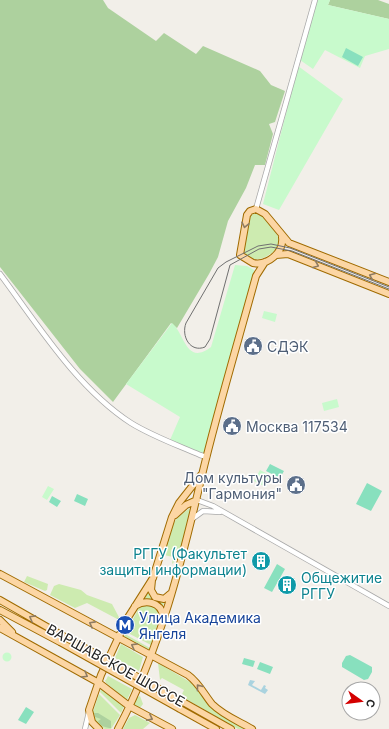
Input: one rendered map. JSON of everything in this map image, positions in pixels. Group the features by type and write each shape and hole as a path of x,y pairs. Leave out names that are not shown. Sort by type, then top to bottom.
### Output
{"main road":[{"path":"256,276 255,267 240,255 240,250 250,211 256,209 265,214 289,244 389,282"},
{"path":"118,729 141,678 163,618 192,519 202,474 256,276 266,262 276,255 281,248 282,237"},
{"path":"276,255 288,254 389,294"},
{"path":"245,260 257,264 266,262"},
{"path":"170,594 162,600 153,595 151,590 153,578 172,518 179,503 202,474"},
{"path":"172,518 181,509 196,500"},
{"path":"0,574 192,678 216,707 252,729"},
{"path":"99,729 92,722 89,710 99,682 118,638 134,608 153,578"},
{"name":"ВАРШАВСКОЕ ШОССЕ","path":"0,600 231,729"},
{"path":"134,608 144,602 156,604 162,610 163,618"},
{"name":"ВАРШАВСКОЕ ШОССЕ","path":"0,610 216,729"},
{"path":"0,620 21,640"},
{"path":"0,628 99,682 129,706 172,729"}],"street":[{"path":"256,209 266,178 315,0"},
{"path":"0,275 43,332 97,398 140,428 200,455 207,456"},
{"path":"196,500 208,503 223,513 389,606"},
{"path":"192,519 203,511 210,510 223,513"},
{"path":"85,729 89,710"}],"green space":[{"path":"0,0 103,0 108,8 156,41 164,33 196,54 203,46 260,71 271,85 285,91 275,122 269,124 273,134 265,165 255,165 246,188 228,221 218,257 209,274 177,328 171,323 113,402 80,369 0,267"},
{"path":"314,0 330,0 328,5 389,19 389,49 365,56 360,68 325,50 313,69 300,60"},
{"path":"330,0 378,0 389,4 389,19 328,5"},
{"path":"346,48 363,57 358,66 342,57"},
{"path":"298,66 343,99 279,210 263,204"},
{"path":"254,213 258,213 266,218 280,240 278,249 269,255 255,260 246,256 242,251 246,225"},
{"path":"235,265 247,266 254,270 254,274 205,453 203,455 170,440 180,417 126,384 172,323 191,351 196,353 203,352 211,347"},
{"path":"264,311 277,314 275,322 262,318"},
{"path":"337,399 339,407 324,411 322,403"},
{"path":"270,464 284,471 280,478 266,471"},
{"path":"260,470 272,476 266,487 254,481"},
{"path":"367,483 382,491 371,511 356,504"},
{"path":"48,486 54,489 47,500 42,497"},
{"path":"77,494 88,499 85,506 74,501"},
{"path":"52,496 61,501 57,507 49,502"},
{"path":"193,507 178,558 172,564 173,557 164,555 166,540 176,520 186,510"},
{"path":"277,564 285,569 272,592 264,588"},
{"path":"27,576 48,584 47,590 45,591 24,582"},
{"path":"59,584 81,590 87,595 112,604 121,621 87,603 75,608 50,595 54,586"},
{"path":"148,590 153,599 165,601 163,606 153,601 142,601"},
{"path":"147,604 154,606 161,613 151,645 126,632 139,608"},
{"path":"125,634 150,648 149,650 124,637"},
{"path":"121,644 143,657 139,671 115,658"},
{"path":"5,653 9,653 11,657 9,661 5,661 3,659 3,655"},
{"path":"350,655 372,667 372,672 368,679 364,680 342,667 342,663 346,656"},
{"path":"244,658 255,661 253,667 242,664"},
{"path":"260,662 273,667 270,674 257,669"},
{"path":"158,663 190,682 246,729 238,729 186,699 187,697 182,694 184,690 162,678 160,680"},
{"path":"108,676 132,689 127,700 106,683 105,680"},
{"path":"101,689 124,706 121,713 100,692"},
{"path":"99,694 120,715 111,729 105,729 95,723 93,712"},
{"path":"140,696 143,704 140,708 134,705 136,698"},
{"path":"26,707 34,712 26,724 18,720"},
{"path":"94,713 98,713 111,721 111,728 100,724 98,721 101,719 95,717"},
{"path":"135,715 150,723 143,729 123,729 129,718"}],"water":[{"path":"250,680 255,681 252,685 261,690 264,685 268,690 265,694 248,685"}],"tram line":[{"path":"389,287 290,248 271,244 258,246 226,262 218,268 186,323 186,338 195,348 205,347 210,339 230,265 259,249 271,247 292,251 389,289"}],"place":[{"name":"СДЭК","path":"253,346"},
{"name":"Москва 117534","path":"232,426"},
{"name":"Дом культуры \"Гармония\"","path":"296,485"},
{"name":"РГГУ (Факультет защиты информации)","path":"261,561"},
{"name":"Общежитие РГГУ","path":"287,585"},
{"name":"Улица Академика Янгеля","path":"125,625"}]}
